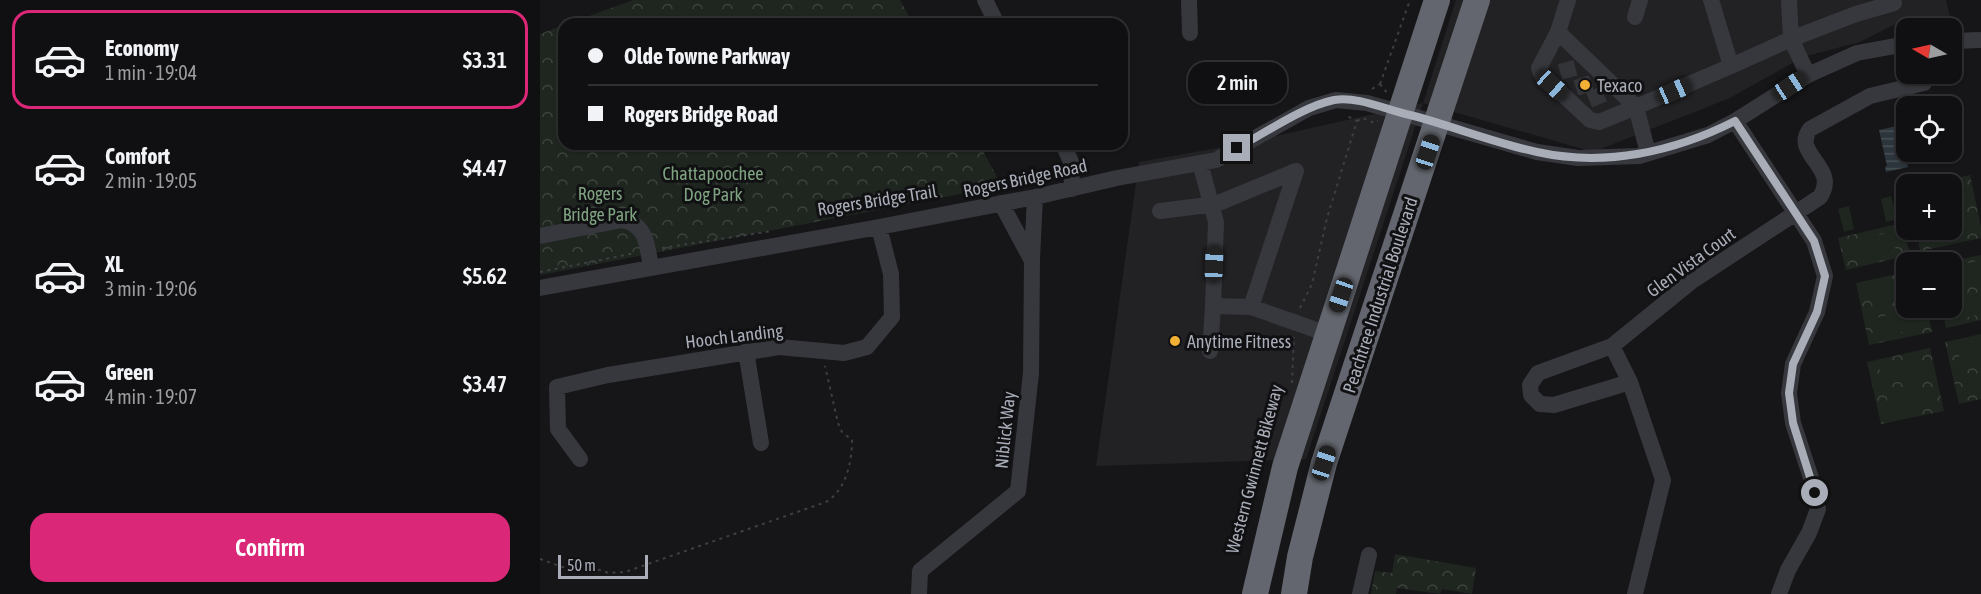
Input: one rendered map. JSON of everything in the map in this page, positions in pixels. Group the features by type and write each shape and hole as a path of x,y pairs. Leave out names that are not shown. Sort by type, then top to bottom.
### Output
{"highway":[{"name":"Peachtree Industrial Boulevard","path":"1255,594 1283,476 1437,0"},
{"name":"Peachtree Industrial Boulevard","path":"1294,594 1300,558 1324,463 1477,0"}],"street":[{"path":"985,0 994,18"},
{"path":"1189,0 1190,33"},
{"path":"1568,0 1558,32 1539,68 1551,74 1575,96 1590,120 1599,122 1791,39 1856,14 1894,3"},
{"path":"1635,17 1640,0"},
{"path":"1711,0 1731,66"},
{"path":"1789,0 1791,39 1808,75"},
{"path":"1558,32 1584,65 1636,107 1648,153"},
{"path":"1962,41 1981,40"},
{"name":"Rogers Bridge Road","path":"540,288 650,259 879,227 1216,160 1309,108 1336,100 1367,103 1548,154 1578,158 1638,156 1708,135 1735,121 1808,75 1857,53 1896,46"},
{"name":"Glen Vista Court","path":"1630,381 1554,405 1540,404 1531,395 1530,385 1538,373 1612,346 1692,281 1820,197 1826,189 1825,177 1804,143 1805,135 1810,129 1870,96 1920,84"},
{"path":"1735,121 1814,241 1825,276 1817,312 1793,364 1789,393 1793,423 1812,478 1818,509 1809,533 1788,570 1779,594"},
{"path":"1066,150 1071,162 1072,189"},
{"path":"1200,163 1213,204 1216,222 1210,351"},
{"path":"1160,211 1213,204 1296,171 1251,307"},
{"name":"Niblick Way","path":"919,594 920,571 1018,491 1031,373 1035,197"},
{"name":"Niblick Way","path":"1001,203 1032,259"},
{"path":"540,236 622,220 633,222 643,233 650,259"},
{"name":"Hooch Landing","path":"580,459 558,429 556,387 779,346 844,353 867,347 891,317 891,274 879,227"},
{"path":"1213,306 1251,307 1328,334"},
{"path":"1612,346 1630,381 1664,480 1635,594"},
{"path":"746,351 762,443"},
{"path":"1360,594 1369,555"}],"path":[{"path":"1367,92 1380,84 1410,0"},
{"name":"Western Gwinnett Bikeway","path":"1291,393 1298,312 1312,284 1327,218 1357,121 1347,116"},
{"path":"540,272 650,259 780,229"},
{"path":"540,559 562,567 587,566 609,573 625,572 826,502 836,496 844,481 852,455 852,440 842,432 838,423 824,362 825,351"}],"shaded area":[{"path":"1456,0 1946,0 1950,18 1896,18 1896,24 1860,42 1803,57 1730,98 1593,152 1423,103"},
{"path":"1423,103 1306,459 1096,466 1139,162 1240,144"},
{"path":"1896,126 1896,162 1907,162 1908,167 1886,172 1885,167 1887,166 1879,130"}],"green space":[{"path":"633,0 900,0 910,18 584,18"},
{"name":"Rogers Bridge Park","path":"558,27 558,150 982,150 1002,186 540,275 540,34"},
{"path":"1970,175 1981,227 1981,238 1920,251 1918,240 1962,240 1962,177"},
{"path":"1891,196 1896,219 1886,222 1881,199"},
{"path":"1849,206 1854,229 1844,232 1838,209"},
{"path":"1967,215 1971,234 1962,236 1962,216"},
{"path":"1896,224 1896,240 1906,240 1909,252 1896,252 1896,258 1846,270 1838,238"},
{"path":"1891,232 1896,251 1855,261 1850,242"},
{"path":"1981,255 1981,320 1946,328 1944,318 1962,318 1962,259"},
{"path":"1981,260 1981,280 1962,285 1962,265"},
{"path":"1896,274 1896,318 1929,318 1932,332 1869,345 1856,283"},
{"path":"1896,279 1896,299 1872,305 1868,286"},
{"path":"1981,294 1981,314 1956,320 1956,318 1962,318 1962,298"},
{"path":"1896,313 1896,318 1918,318 1921,328 1879,337 1875,318"},
{"path":"1981,334 1981,399 1959,404 1945,342"},
{"path":"1981,339 1981,360 1961,364 1957,345"},
{"path":"1930,348 1944,411 1881,424 1867,362"},
{"path":"1921,356 1925,375 1884,385 1879,366"},
{"path":"1981,373 1981,393 1968,396 1964,377"},
{"path":"1928,388 1933,407 1891,417 1887,398"},
{"path":"1395,554 1476,568 1472,594 1442,589 1440,594 1397,588 1396,594 1371,594 1375,571 1392,573"}],"tunnel":[{"path":"1560,72 1578,67"},
{"path":"1576,88 1594,82"},
{"path":"1589,100 1606,93"}],"place":[{"name":"Texaco","path":"1585,85"},
{"name":"Anytime Fitness","path":"1175,341"}],"route":[{"path":"1237,148 1309,108 1336,100 1367,103 1538,152 1578,158 1638,156 1708,135 1735,121 1814,241 1825,276 1817,312 1793,364 1789,393 1793,423 1815,493"}],"park label":[{"name":"Chattapoochee Dog Park","path":"713,183"}]}
